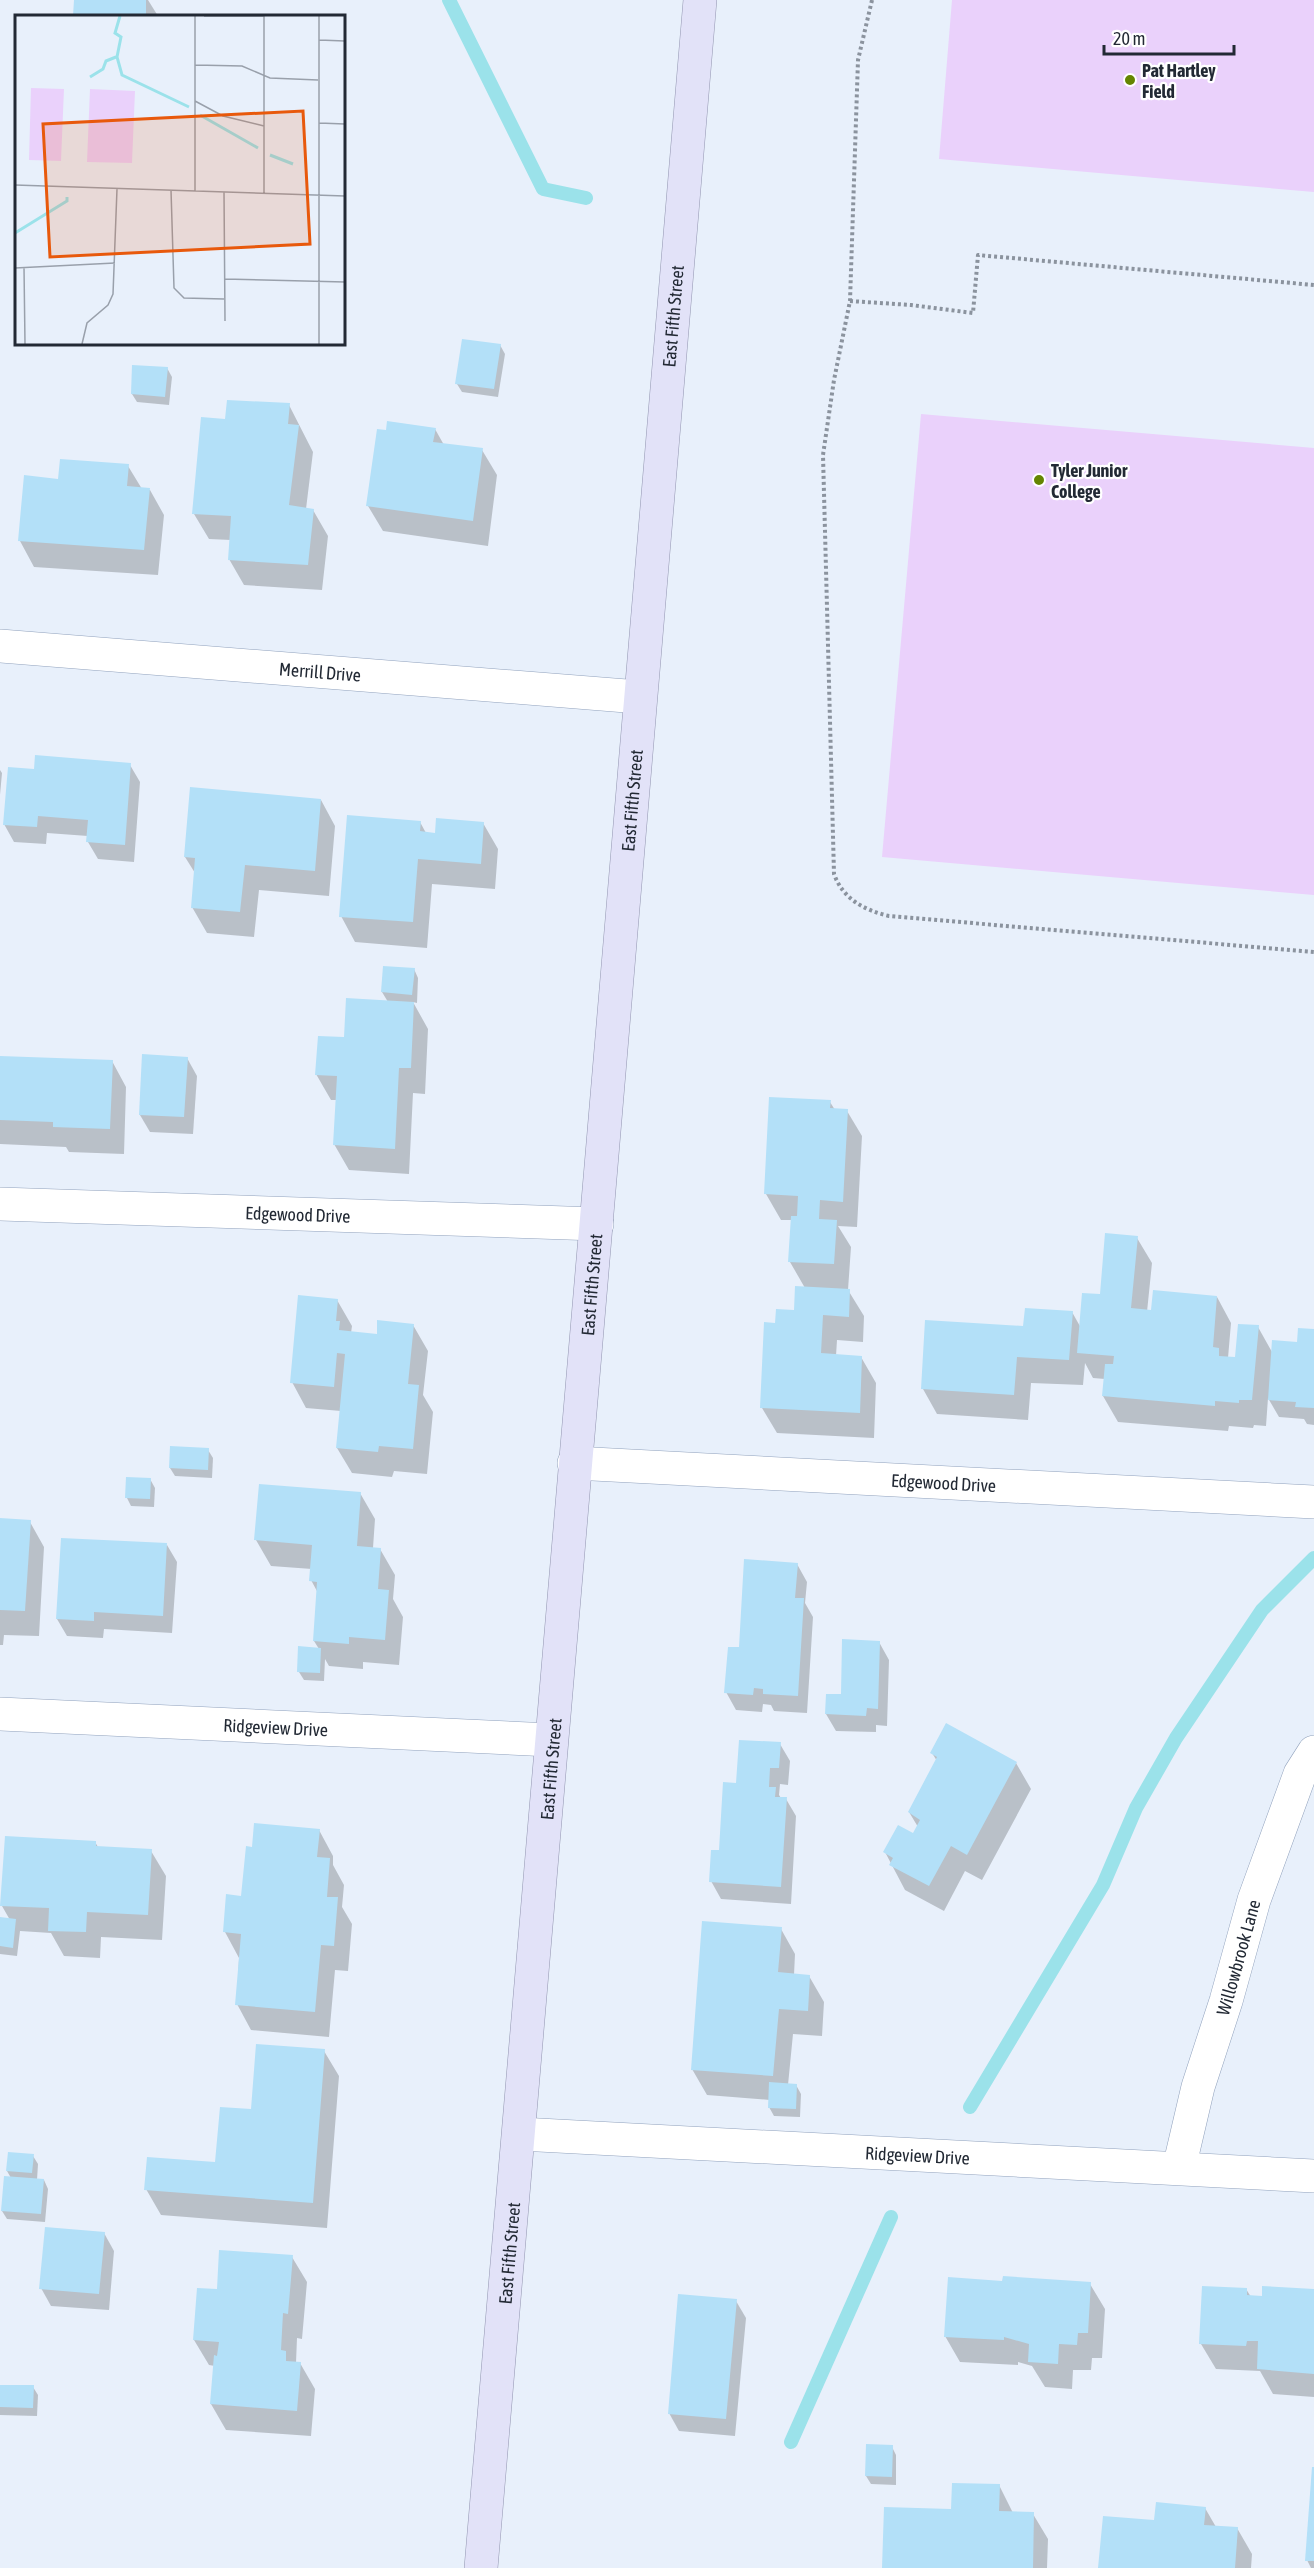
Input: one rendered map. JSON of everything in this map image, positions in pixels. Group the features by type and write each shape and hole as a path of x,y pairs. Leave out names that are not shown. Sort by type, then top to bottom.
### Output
{"main road":[{"name":"East Fifth Street","path":"481,2568 520,2134 574,1463 597,1224 639,697 700,0"}],"street":[{"name":"Merrill Drive","path":"0,646 639,697"},
{"name":"Edgewood Drive","path":"0,1204 597,1224"},
{"name":"Edgewood Drive","path":"574,1463 1314,1502"},
{"name":"Ridgeview Drive","path":"0,1714 551,1740"},
{"name":"Willowbrook Lane","path":"1179,2168 1198,2087 1226,2001 1254,1900 1300,1774 1314,1752"},
{"name":"Ridgeview Drive","path":"520,2134 1314,2176"}],"path":[{"path":"872,0 858,60 850,301 834,380 823,455 834,874 838,884 860,906 889,916 1314,952"},
{"path":"850,301 911,304 973,313 978,255 1314,285"}],"shaded area":[{"name":"Pat Hartley Field","path":"952,0 1314,0 1314,192 939,159"},
{"path":"921,414 1314,448 1314,895 882,857"}],"building":[{"path":"74,0 146,0 146,15 73,15"},
{"path":"462,339 501,344 494,389 455,384"},
{"path":"132,365 168,367 165,397 131,394"},
{"path":"227,400 290,403 288,424 299,425 289,505 314,509 308,565 228,560 231,516 192,514 201,417 225,419"},
{"path":"387,421 436,428 433,442 483,448 473,521 366,506 377,429 386,430"},
{"path":"60,459 129,464 127,486 150,488 144,550 18,541 24,475 58,479"},
{"path":"35,755 131,763 125,845 86,842 88,820 38,816 37,827 3,825 8,767 34,769"},
{"path":"190,787 321,799 315,871 245,865 240,912 191,908 195,858 184,857"},
{"path":"347,815 421,821 420,831 435,833 436,818 484,822 481,864 418,859 413,922 339,917"},
{"path":"383,966 415,968 412,995 381,992"},
{"path":"346,998 414,1002 411,1068 399,1068 395,1149 333,1145 337,1076 315,1075 318,1036 344,1037"},
{"path":"142,1054 188,1057 184,1117 139,1115"},
{"path":"0,1056 113,1060 110,1129 53,1127 53,1122 0,1120"},
{"path":"769,1097 831,1100 830,1108 848,1109 843,1202 820,1200 819,1219 837,1220 834,1264 788,1262 791,1216 797,1216 798,1196 764,1194"},
{"path":"1105,1233 1138,1236 1131,1308 1151,1310 1153,1290 1217,1296 1213,1347 1219,1348 1219,1356 1235,1357 1238,1324 1259,1325 1252,1400 1239,1400 1239,1403 1215,1401 1215,1406 1102,1396 1105,1364 1113,1364 1114,1356 1077,1353 1082,1293 1100,1294"},
{"path":"795,1286 850,1289 849,1317 823,1315 821,1353 862,1356 860,1413 760,1408 764,1322 775,1323 776,1309 794,1310"},
{"path":"298,1295 338,1299 336,1321 340,1321 339,1330 377,1334 377,1320 414,1324 408,1384 419,1385 413,1449 379,1446 378,1452 336,1448 345,1354 337,1353 334,1387 290,1383"},
{"path":"1025,1308 1073,1311 1069,1360 1017,1357 1014,1395 921,1389 925,1320 1023,1326"},
{"path":"1298,1328 1314,1329 1314,1408 1295,1407 1296,1402 1268,1400 1272,1340 1297,1342"},
{"path":"170,1446 209,1448 208,1470 169,1468"},
{"path":"126,1477 151,1478 150,1499 125,1498"},
{"path":"259,1484 361,1492 357,1546 381,1548 378,1589 389,1590 385,1640 349,1637 349,1644 313,1641 317,1582 309,1581 312,1545 254,1540"},
{"path":"0,1518 31,1520 25,1611 0,1610"},
{"path":"61,1538 167,1543 163,1616 94,1612 94,1621 56,1619"},
{"path":"744,1559 798,1563 795,1598 804,1598 798,1696 763,1694 763,1689 754,1688 753,1695 724,1693 728,1647 739,1647"},
{"path":"842,1639 880,1641 878,1709 867,1708 866,1716 825,1714 826,1694 841,1694"},
{"path":"298,1646 321,1648 320,1673 297,1672"},
{"path":"946,1723 1017,1762 967,1855 951,1846 929,1886 889,1865 893,1858 883,1852 898,1825 913,1833 920,1820 908,1812 937,1757 930,1753"},
{"path":"739,1740 781,1742 779,1768 770,1768 769,1787 776,1787 775,1797 787,1797 781,1887 709,1882 711,1850 719,1850 723,1782 736,1783"},
{"path":"254,1823 320,1829 317,1857 330,1858 327,1897 338,1897 334,1946 321,1945 315,2012 235,2005 241,1934 223,1932 226,1894 241,1896 246,1846 252,1847"},
{"path":"5,1836 96,1841 96,1846 152,1849 148,1915 87,1912 86,1932 48,1931 49,1908 0,1906"},
{"path":"0,1917 16,1919 13,1948 0,1946"},
{"path":"702,1921 782,1927 778,1972 810,1975 808,2011 779,2009 773,2076 691,2070"},
{"path":"256,2044 325,2049 313,2203 144,2190 147,2157 215,2162 220,2107 251,2109"},
{"path":"769,2082 797,2084 796,2109 768,2108"},
{"path":"8,2152 34,2154 32,2173 6,2171"},
{"path":"4,2176 44,2179 41,2214 1,2211"},
{"path":"45,2227 105,2232 99,2294 39,2289"},
{"path":"219,2250 293,2255 288,2314 283,2313 281,2350 286,2351 286,2361 301,2362 297,2411 210,2404 214,2355 217,2356 219,2342 193,2340 197,2288 217,2289"},
{"path":"1003,2276 1091,2282 1088,2333 1078,2333 1077,2345 1059,2344 1058,2364 1028,2362 1029,2344 1004,2337 1004,2340 944,2337 948,2277 1002,2281"},
{"path":"1202,2286 1247,2288 1247,2295 1262,2296 1262,2286 1314,2289 1314,2374 1257,2369 1258,2341 1247,2341 1246,2346 1199,2344"},
{"path":"678,2294 737,2299 726,2419 668,2414"},
{"path":"0,2385 34,2385 33,2408 0,2407"},
{"path":"866,2444 893,2445 892,2477 865,2476"},
{"path":"1312,2467 1314,2467 1314,2561 1305,2561"},
{"path":"952,2483 1000,2484 999,2511 1034,2512 1033,2568 882,2568 884,2507 951,2509"},
{"path":"1156,2502 1206,2507 1204,2525 1238,2527 1235,2568 1098,2568 1103,2516 1154,2520"}],"waterway":[{"path":"449,0 543,189 586,198"},
{"path":"970,2107 1103,1885 1136,1808 1176,1738 1262,1610 1314,1558"},
{"path":"791,2442 891,2217"}],"place":[{"name":"Pat Hartley Field","path":"1130,80"},
{"name":"Tyler Junior College","path":"1039,480"}]}
